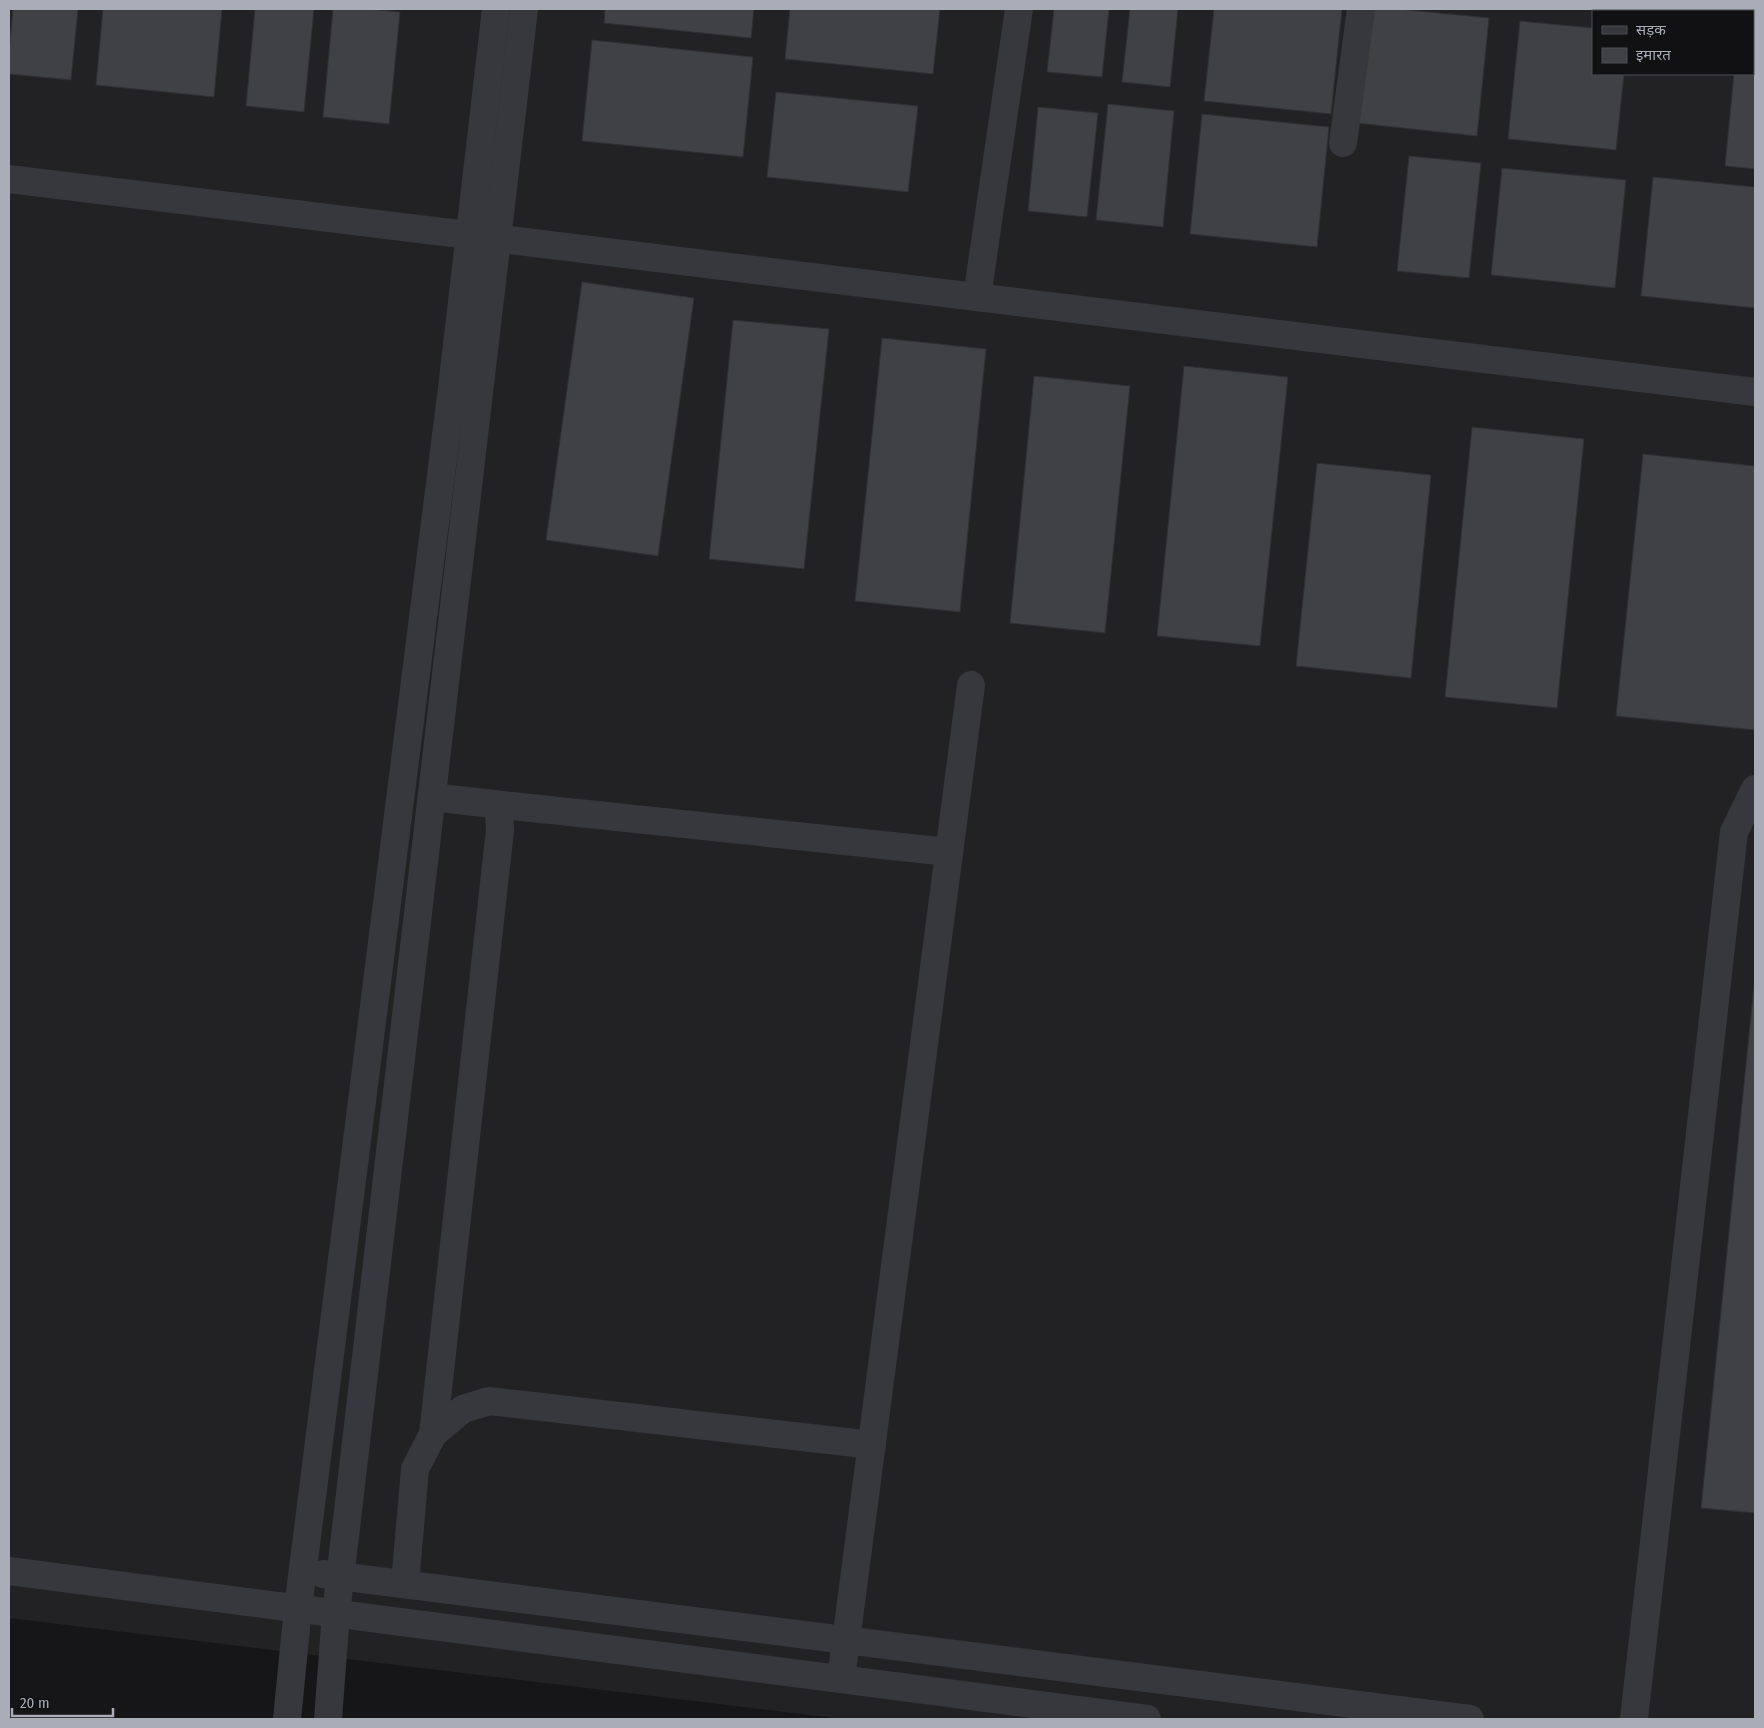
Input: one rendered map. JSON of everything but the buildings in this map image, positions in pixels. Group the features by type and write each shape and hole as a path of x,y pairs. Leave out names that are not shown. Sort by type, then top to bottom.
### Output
{"lane":[{"path":"287,1719 302,1572 452,388 496,9"},
{"path":"328,1719 340,1576 524,9"},
{"path":"977,297 1019,9"},
{"path":"1343,143 1361,9"},
{"path":"9,179 1755,392"},
{"path":"841,1679 970,686"},
{"path":"1634,1719 1734,832 1755,789"},
{"path":"432,797 949,852"},
{"path":"405,1584 415,1469 433,1434 500,830 500,812 493,804"},
{"path":"433,1434 463,1410 489,1402 872,1446"},
{"path":"9,1571 1147,1719"},
{"path":"302,1572 1470,1719"}],"shaded area":[{"path":"9,9 1755,9 1755,1719 842,1719 9,1618"}]}
